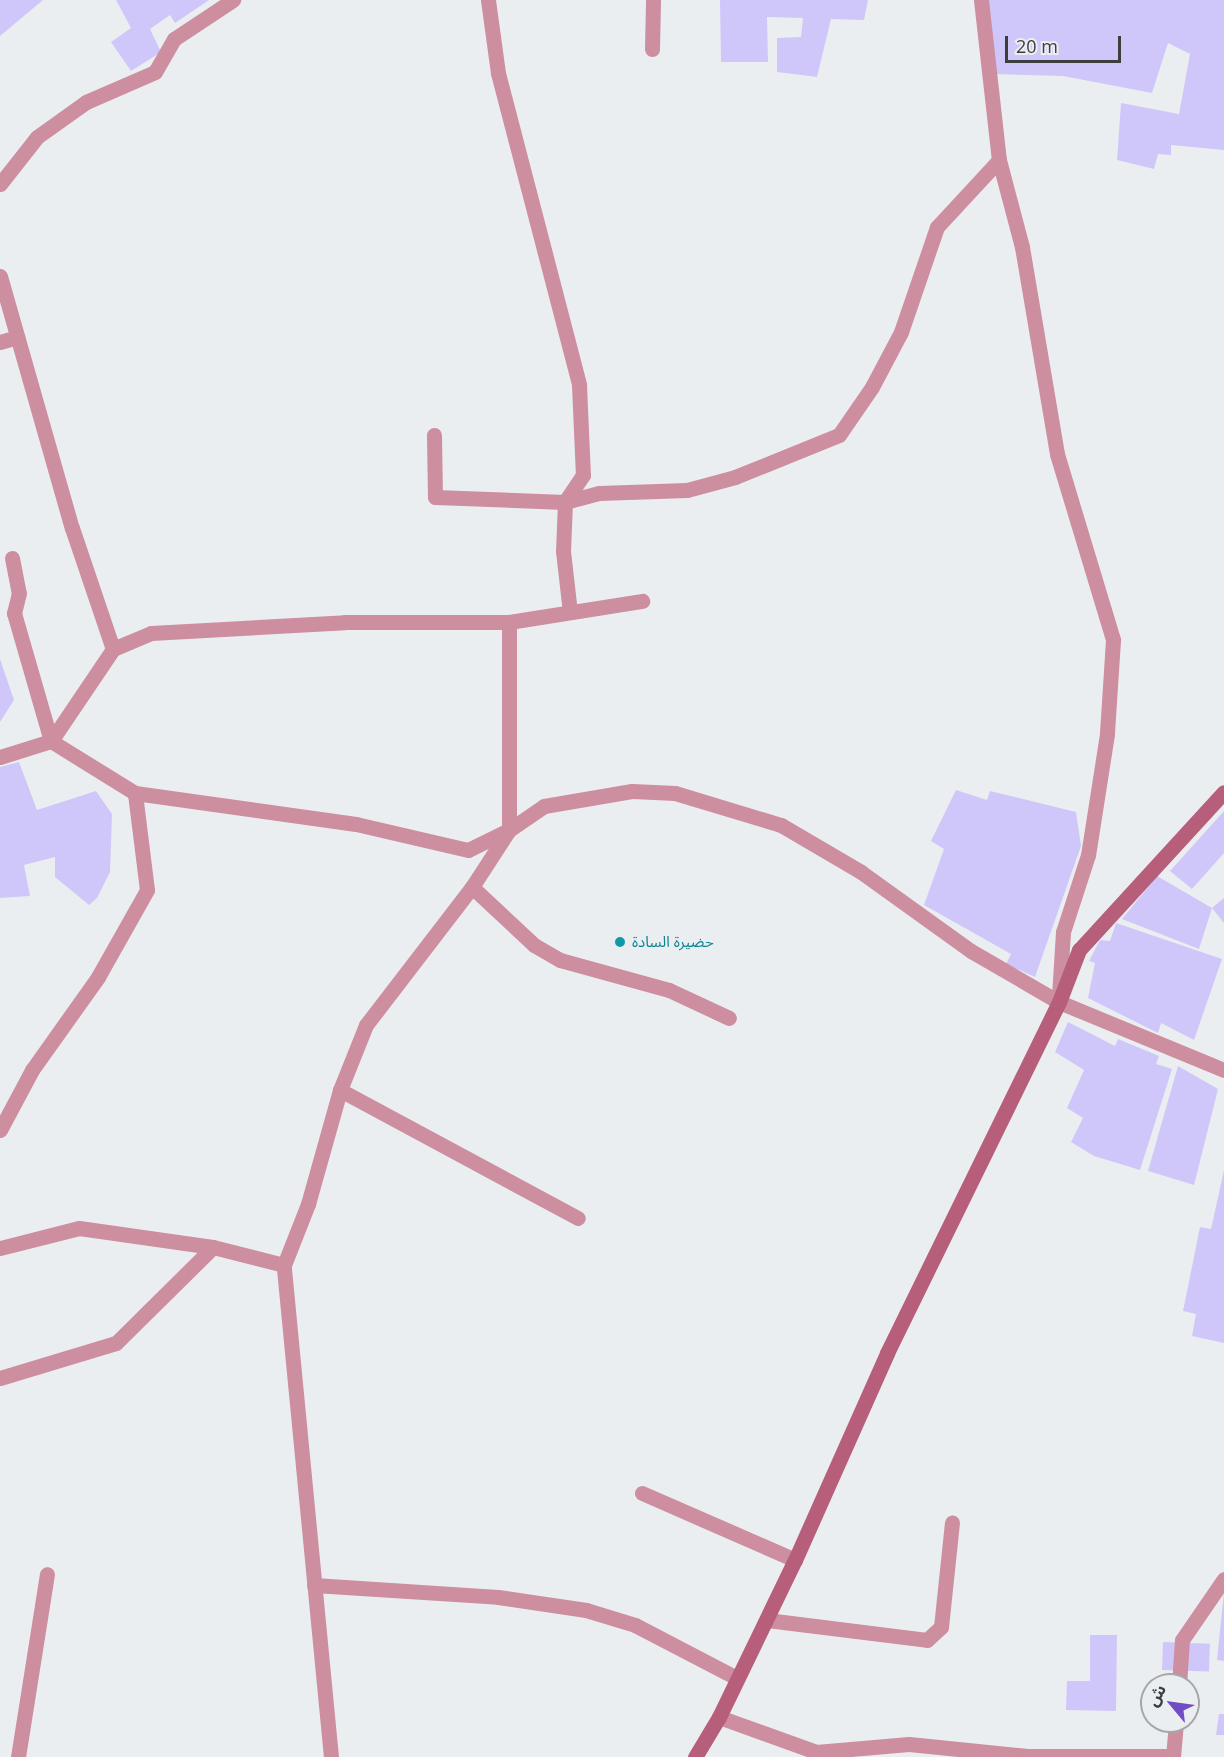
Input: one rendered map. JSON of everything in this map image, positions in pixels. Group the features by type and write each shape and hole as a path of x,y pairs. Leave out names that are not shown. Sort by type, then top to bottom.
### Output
{"main road":[{"path":"695,1757 719,1717 795,1560 972,1173 1059,1002 1079,951 1224,792"}],"street":[{"path":"0,184 37,137 87,102 155,72 174,39 233,0"},
{"path":"488,0 498,73 579,385 584,475 564,502 563,551 570,612"},
{"path":"652,49 653,0"},
{"path":"981,0 999,159 1022,247 1057,454 1113,640 1107,734 1088,855 1062,932 1059,1002"},
{"path":"434,435 435,497 564,502 599,493 687,490 766,465 839,435 872,387 901,332 937,227 999,159"},
{"path":"0,276 72,528 113,649"},
{"path":"0,342 17,337"},
{"path":"12,558 19,593 14,613 51,741 135,793 356,824 468,850 509,831 544,806 632,791 675,794 781,825 861,872 970,951 1059,1002 1224,1070"},
{"path":"0,757 51,741 113,649 151,633 345,622 508,622 642,601"},
{"path":"331,1757 284,1265 308,1204 340,1090 366,1025 472,887 509,831 508,622"},
{"path":"0,1130 33,1070 98,977 147,890 135,793"},
{"path":"472,887 534,945 560,960 669,990 729,1018"},
{"path":"340,1090 578,1218"},
{"path":"0,1248 79,1228 213,1247 284,1265"},
{"path":"0,1378 116,1343 213,1247"},
{"path":"642,1493 795,1560"},
{"path":"766,1620 927,1640 940,1627 952,1523"},
{"path":"18,1757 47,1574"},
{"path":"1180,1673 1182,1640 1224,1579"},
{"path":"314,1585 498,1597 586,1610 635,1625 737,1678"},
{"path":"719,1717 816,1752 909,1744 1027,1756 1173,1757 1175,1733"}],"building":[{"path":"0,0 43,0 0,36"},
{"path":"116,0 209,0 175,23 170,15 150,29 161,52 131,71 111,42 131,28"},
{"path":"720,0 868,0 864,20 831,19 817,77 777,72 777,38 801,37 803,18 767,17 768,62 721,62"},
{"path":"987,0 1224,0 1224,150 1171,145 1171,155 1158,154 1154,169 1117,160 1121,103 1179,114 1190,54 1168,43 1152,93 1063,76 994,74"},
{"path":"0,659 14,700 0,722"},
{"path":"19,762 37,810 96,791 112,814 110,872 97,898 89,905 55,877 55,857 24,865 30,896 0,898 0,767"},
{"path":"956,790 987,800 990,791 1076,812 1081,846 1035,977 1006,964 1011,954 924,905 944,849 931,841"},
{"path":"1224,811 1224,853 1192,889 1170,871"},
{"path":"1157,876 1212,908 1199,949 1122,919"},
{"path":"1224,898 1224,923 1212,908"},
{"path":"1116,923 1222,959 1194,1040 1161,1023 1158,1033 1088,998 1095,963 1089,961 1100,940 1110,941"},
{"path":"1068,1022 1115,1046 1118,1039 1159,1056 1156,1064 1172,1069 1140,1170 1094,1156 1071,1142 1083,1118 1067,1108 1084,1070 1055,1052"},
{"path":"1178,1066 1218,1089 1194,1185 1148,1171"},
{"path":"1224,1170 1224,1343 1192,1336 1196,1314 1183,1311 1200,1227 1211,1229"},
{"path":"1224,1592 1224,1661 1217,1660"},
{"path":"1090,1635 1117,1635 1116,1711 1066,1710 1067,1681 1090,1681"},
{"path":"1163,1642 1210,1644 1209,1672 1162,1670"},
{"path":"1219,1714 1224,1714 1224,1735 1216,1735"}],"place":[{"name":"حضيرة السادة","path":"620,942"}]}
